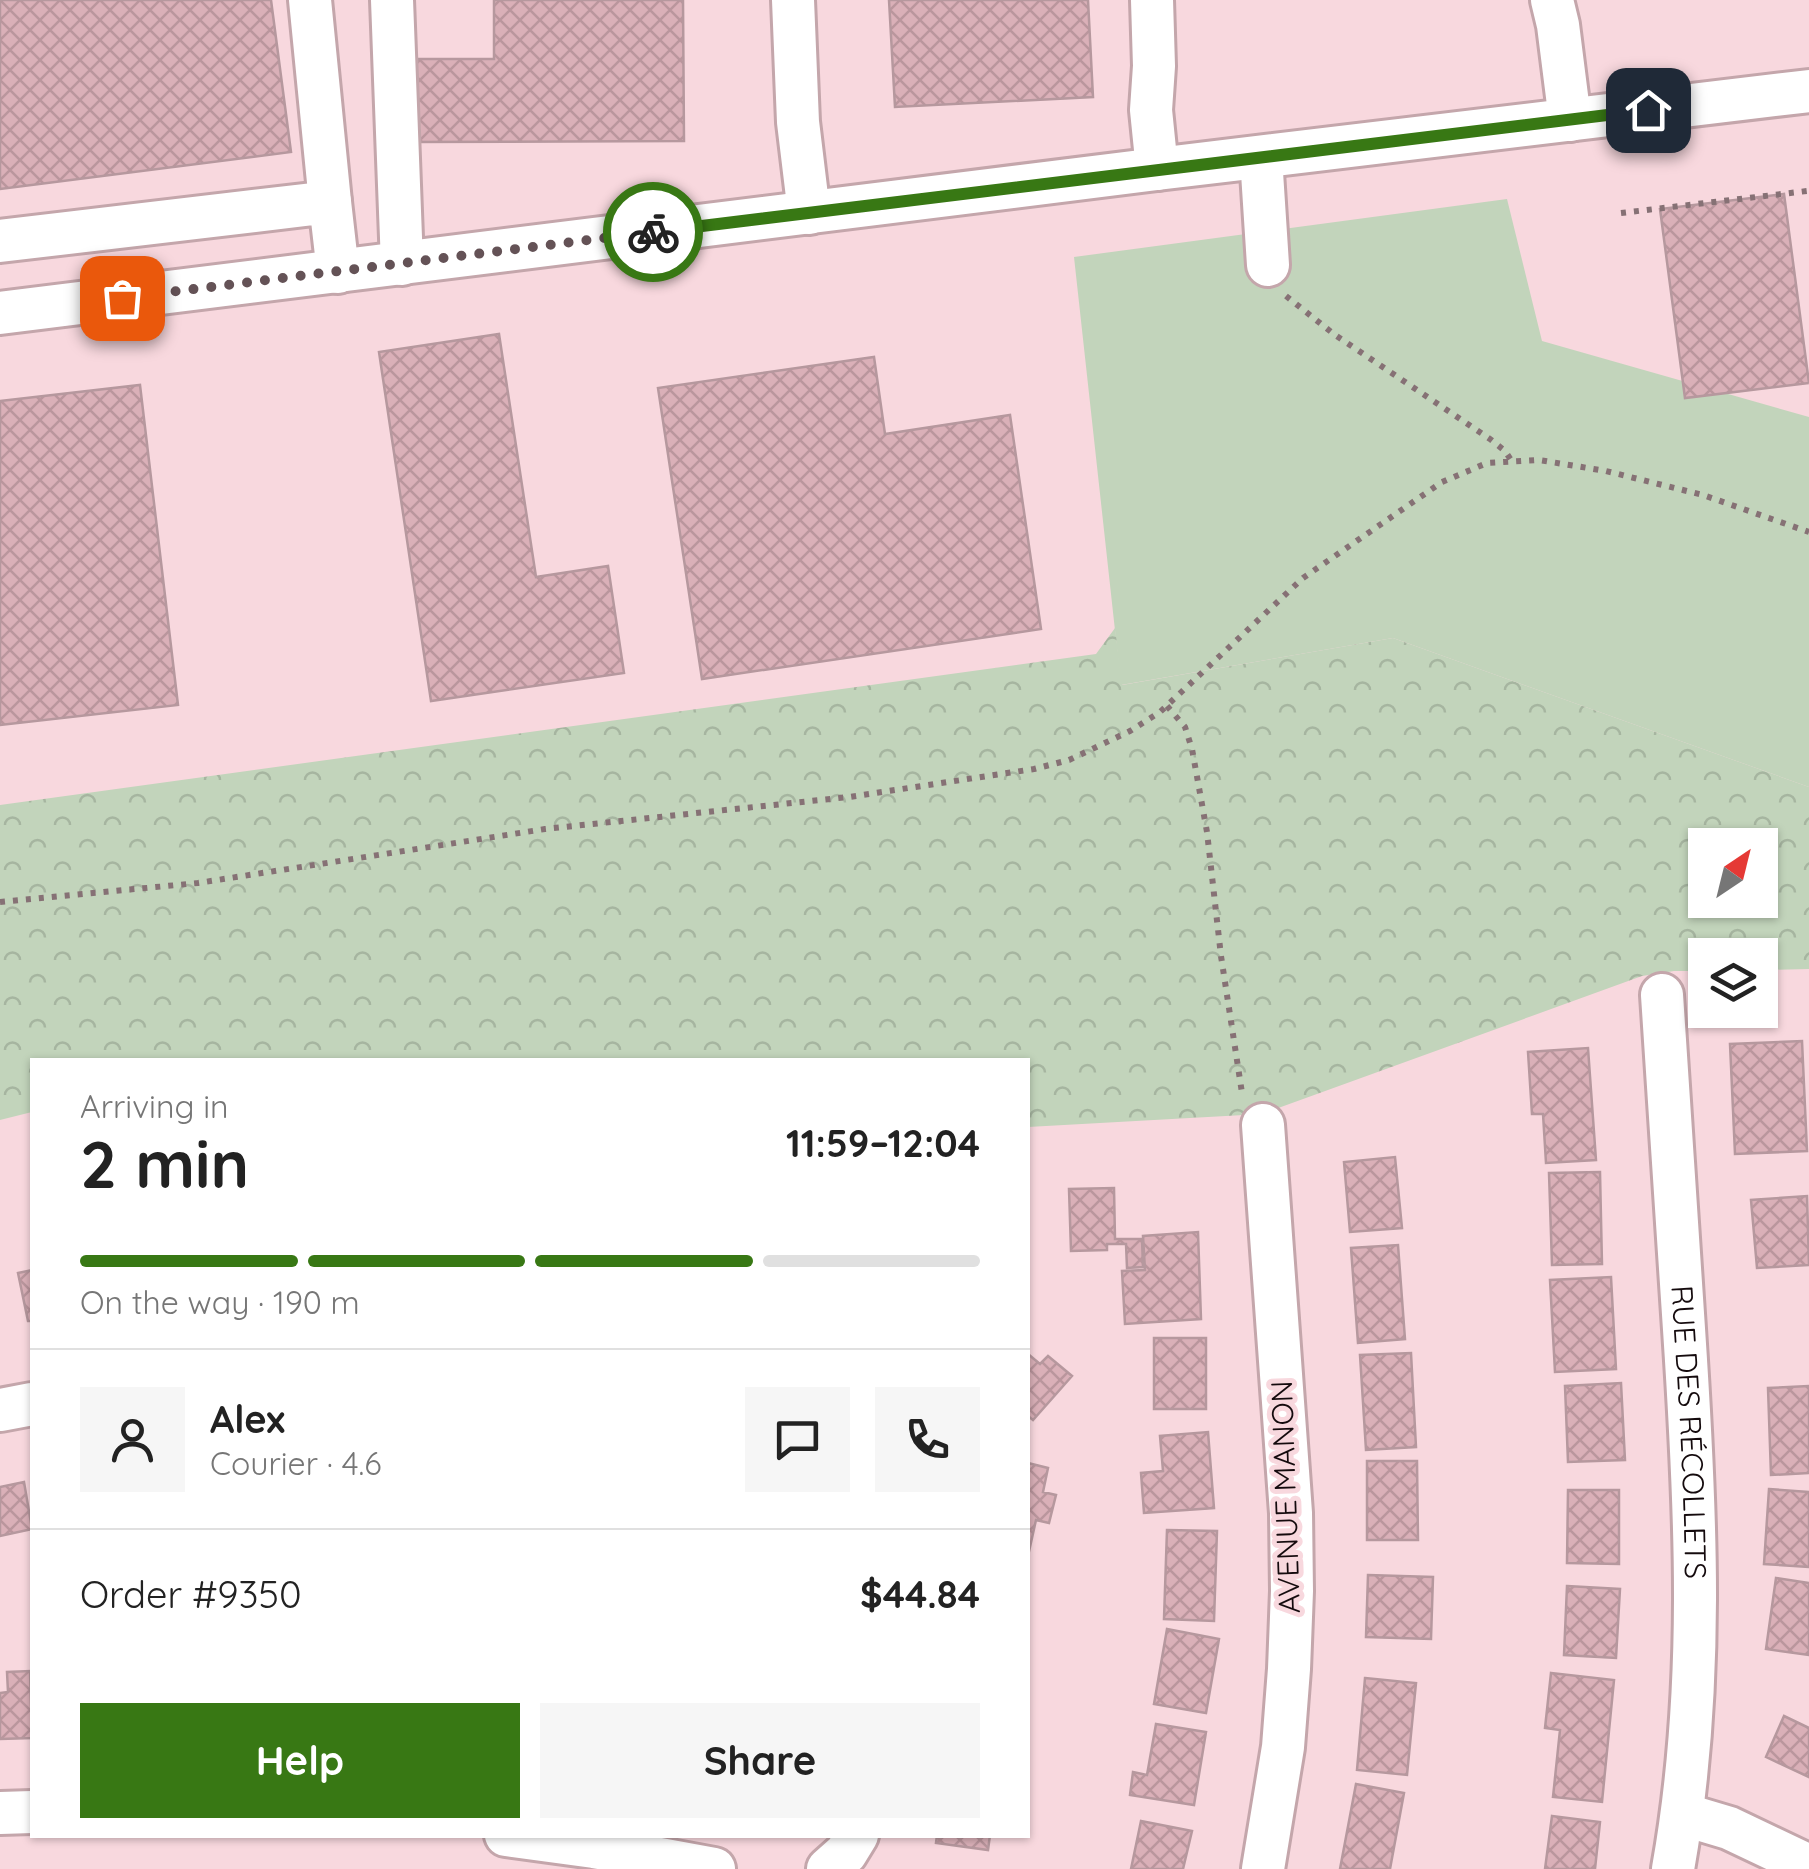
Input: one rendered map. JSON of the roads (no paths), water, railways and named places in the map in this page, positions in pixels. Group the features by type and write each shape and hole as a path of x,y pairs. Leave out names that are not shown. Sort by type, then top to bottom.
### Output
{"street":[{"path":"310,0 338,272"},
{"path":"392,0 402,264"},
{"path":"793,0 798,122 809,213"},
{"path":"1152,0 1151,110 1157,169"},
{"path":"1557,8 1570,120"},
{"path":"0,313 1809,91"},
{"path":"1261,156 1268,265"},
{"path":"0,241 330,202"},
{"name":"RUE DES RÉCOLLETS","path":"1662,995 1697,1557 1693,1694 1673,1869"},
{"name":"AVENUE MANON","path":"1254,1118 1291,1514 1292,1592 1282,1747 1262,1869"},
{"path":"0,1410 30,1404"},
{"path":"0,1814 30,1812"},
{"path":"1682,1814 1728,1828 1809,1866"},
{"path":"528,1838 714,1869"},
{"path":"828,1869 839,1862 855,1838"}]}
